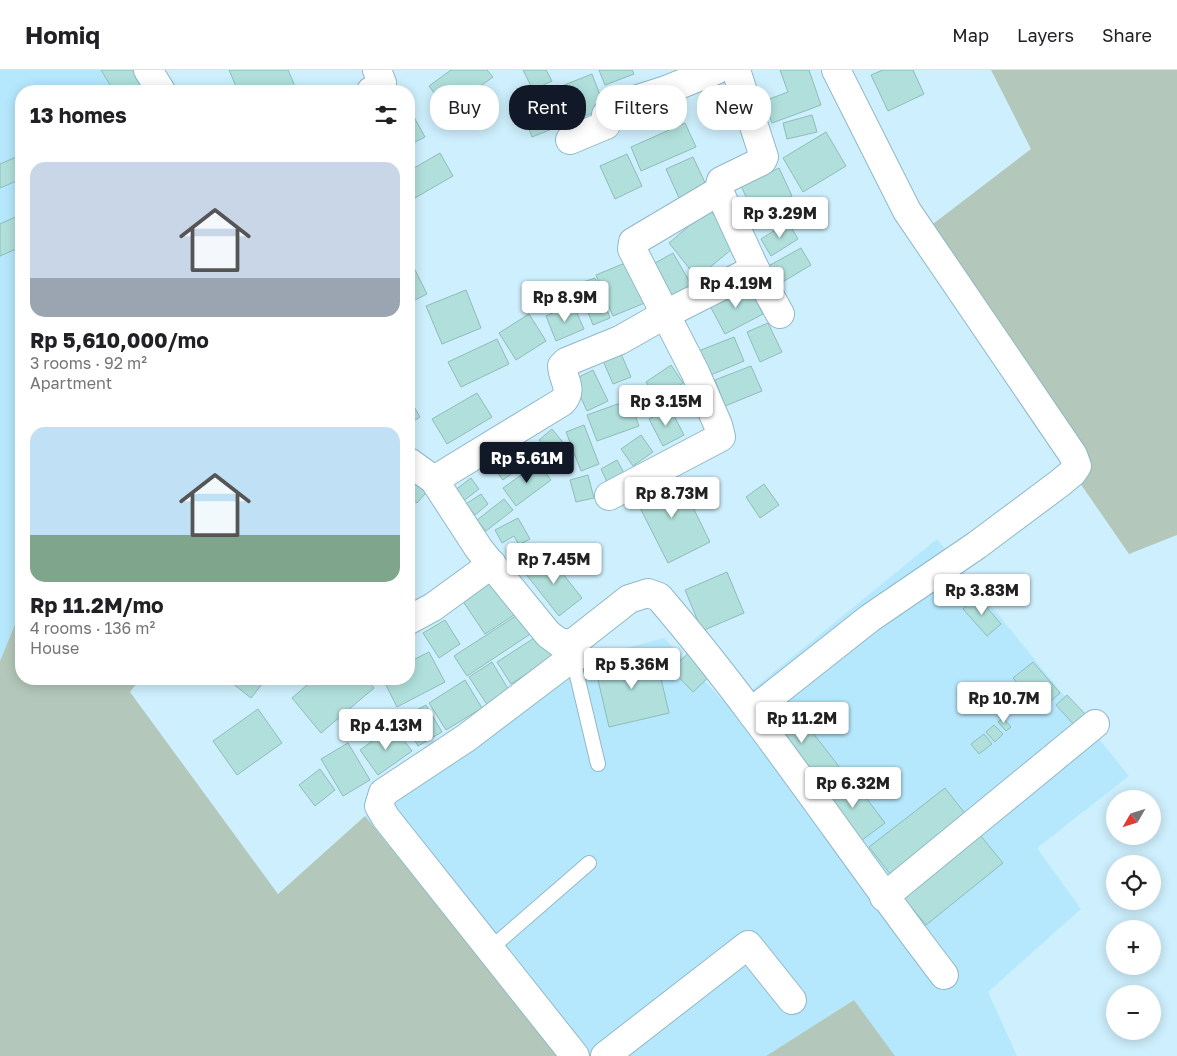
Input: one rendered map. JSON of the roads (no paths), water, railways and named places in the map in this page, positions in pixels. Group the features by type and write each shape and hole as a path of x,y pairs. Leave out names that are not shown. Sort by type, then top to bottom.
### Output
{"street":[{"path":"148,70 157,85"},
{"path":"377,70 382,83 380,85"},
{"path":"570,140 606,125 606,115 613,107 666,90 716,70"},
{"path":"736,70 764,157 762,161 721,181 719,191 755,269 780,314"},
{"path":"750,712 870,618 977,545 1072,474 1077,466 1073,455 1030,389 907,211 836,70"},
{"path":"609,496 720,437 718,425 695,372 664,315 632,249 633,242 719,191"},
{"path":"434,480 562,402 567,396 568,388 562,372 562,366 566,362 620,340 664,315 755,269"},
{"path":"415,466 434,480 479,548 548,634 573,651"},
{"path":"415,617 433,607 492,564"},
{"path":"576,1056 386,818 379,806 383,793 458,743 565,663 573,651 629,598 648,593 659,597 750,712 884,898 944,975"},
{"path":"884,898 1095,724"},
{"path":"605,1056 748,945 792,1000"}],"lane":[{"path":"573,651 598,764"},
{"path":"490,948 589,863"}]}
